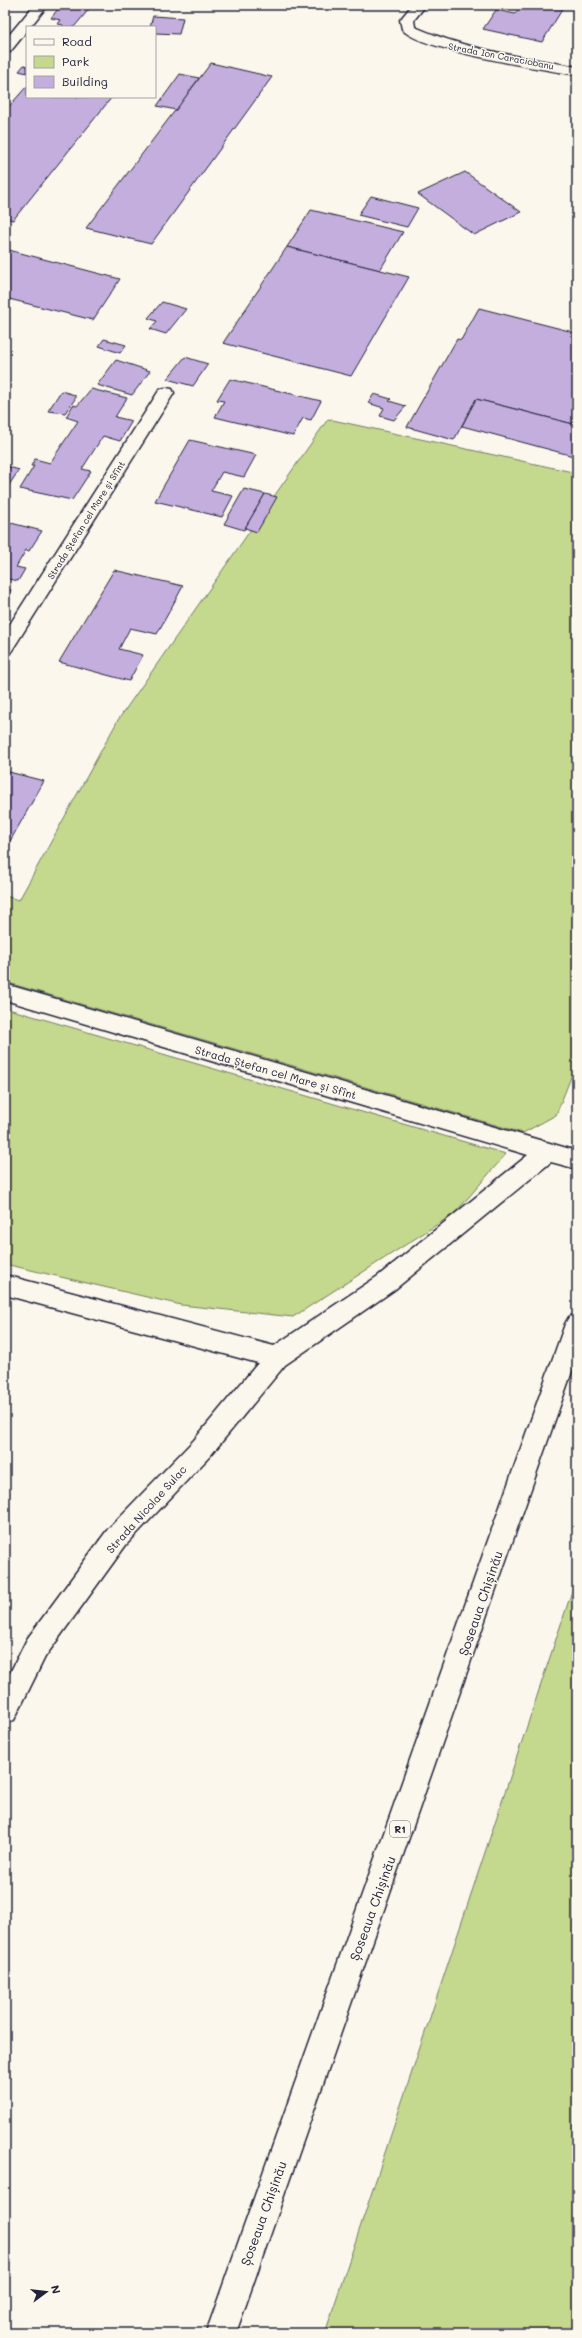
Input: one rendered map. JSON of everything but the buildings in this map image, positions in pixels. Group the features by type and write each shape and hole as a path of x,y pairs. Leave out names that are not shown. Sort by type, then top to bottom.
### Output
{"main road":[{"path":"5,49 41,5"},
{"name":"Strada Ion Caraciobanu","path":"419,5 407,20 409,29 425,37 446,45 577,71"},
{"name":"Strada Ștefan cel Mare și Sfînt","path":"5,647 166,393"},
{"name":"Strada Ștefan cel Mare și Sfînt","path":"5,992 577,1160"},
{"name":"Strada Nicolae Sulac","path":"5,1711 36,1648 117,1537 202,1448 277,1357 386,1283 547,1152"},
{"path":"5,1285 277,1357"},
{"name":"Șoseaua Chișinău","path":"221,2333 444,1705 577,1324"}],"green space":[{"path":"328,419 577,473 577,1062 556,1115 523,1133 5,982 5,896 19,900 118,720"},
{"path":"5,1008 506,1154 455,1213 293,1317 181,1305 5,1264"},
{"path":"577,1576 577,2333 325,2333"}]}
